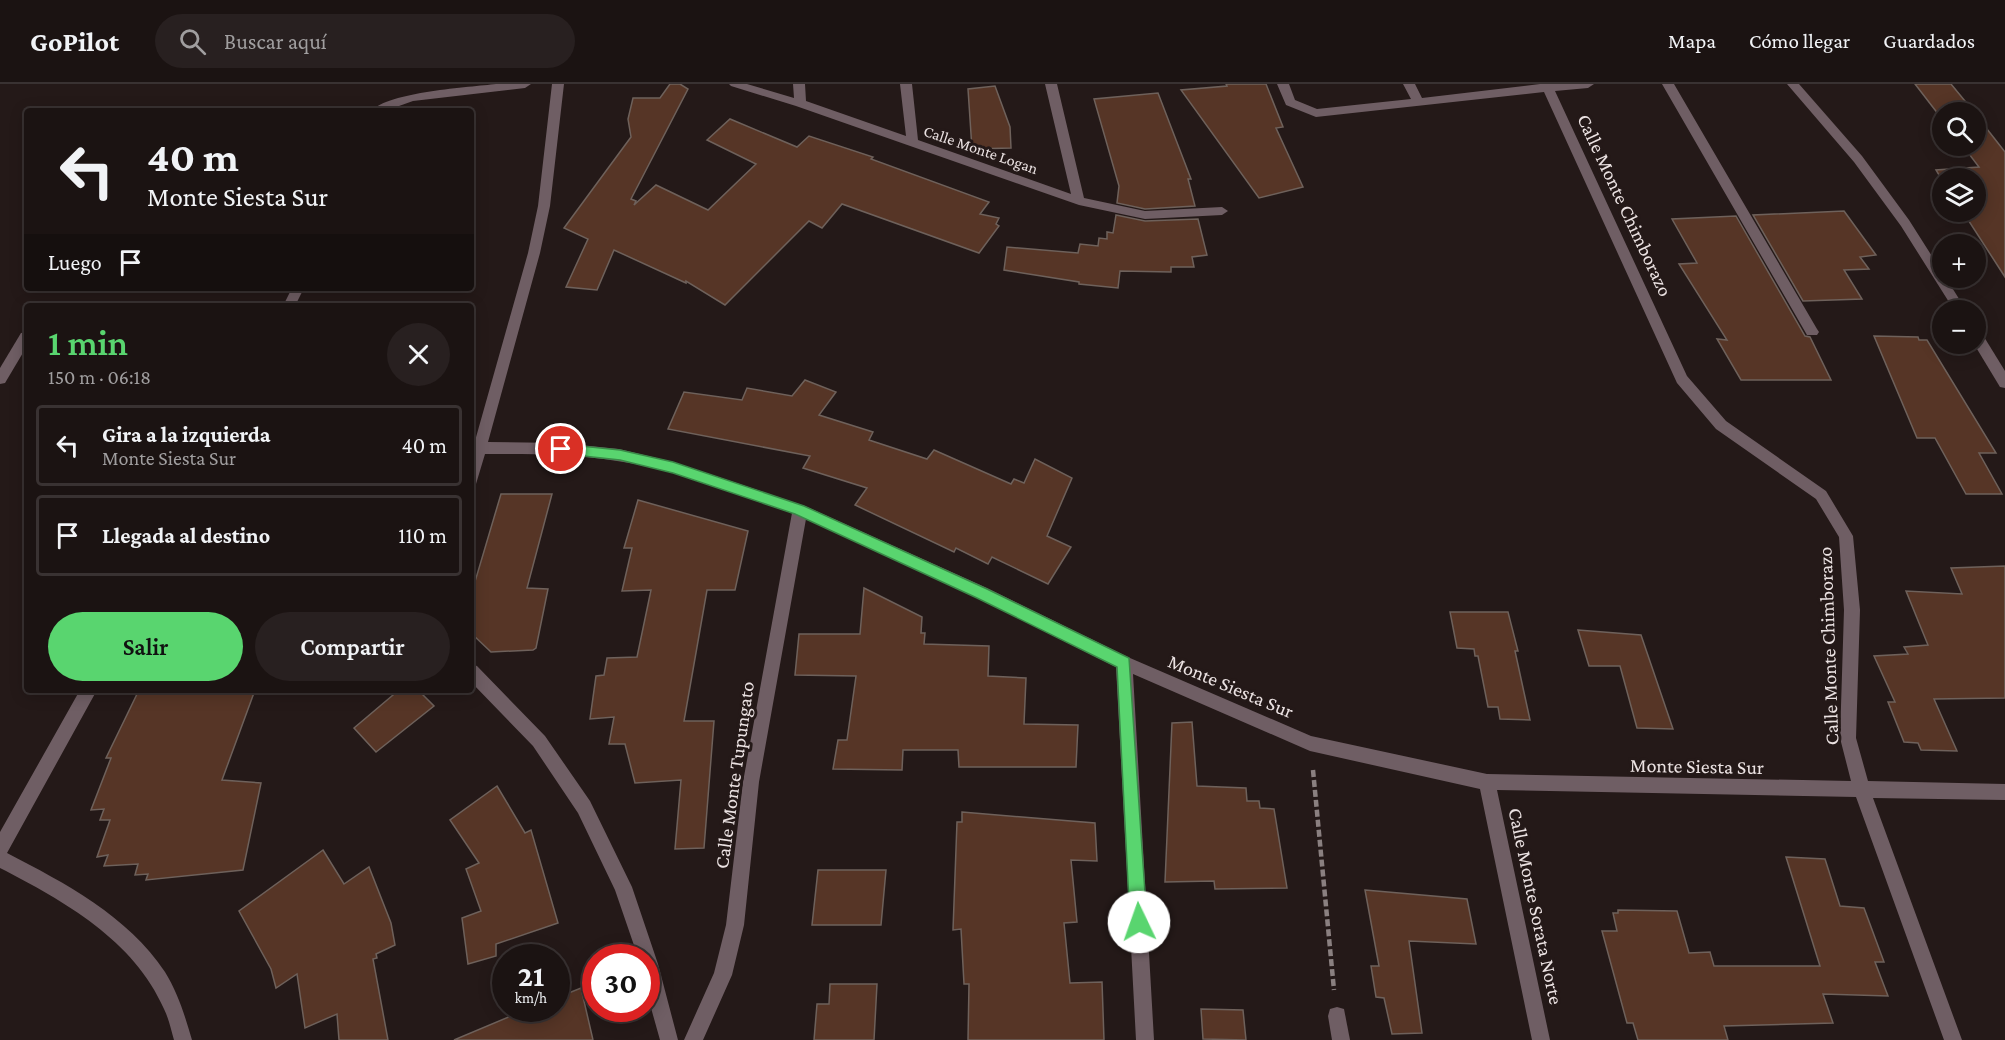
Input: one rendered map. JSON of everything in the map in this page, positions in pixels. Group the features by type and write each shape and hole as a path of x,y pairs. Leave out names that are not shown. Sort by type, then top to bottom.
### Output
{"street":[{"path":"381,108 412,98 525,84"},
{"path":"474,470 534,253 542,215 558,84"},
{"name":"Calle Monte Logan","path":"735,84 800,103 1079,201 1145,215 1221,211"},
{"path":"799,84 800,103"},
{"path":"906,84 912,142"},
{"path":"1051,84 1079,201"},
{"path":"1283,84 1290,102 1309,112 1316,113 1547,86 1588,84"},
{"path":"1409,84 1418,101"},
{"path":"1668,84 1812,332"},
{"path":"1792,84 1858,159 1905,223 1954,300"},
{"name":"Calle Monte Chimborazo","path":"1547,86 1682,379 1721,425 1821,495 1846,536 1852,610 1848,738 1862,790 1953,1040"},
{"path":"0,379 24,340"},
{"path":"1986,351 2005,382"},
{"name":"Monte Siesta Sur","path":"481,448 561,449 620,455 673,468 800,510 982,593 1124,663 1310,743 1381,760 1487,782 2005,792"},
{"name":"Calle Monte Tupungato","path":"693,1040 723,975 735,925 751,782 800,510"},
{"path":"1124,663 1145,1040"},
{"path":"474,674 539,741 584,807 623,887 649,964 669,1040"},
{"path":"2,839 87,693"},
{"name":"Calle Monte Sorata Norte","path":"1487,782 1541,1040"},
{"path":"0,859 51,885 108,922 149,964 179,1018 183,1040"},
{"path":"1337,1016 1341,1040"}],"path":[{"path":"1310,743 1337,1016"}],"building":[{"path":"670,84 680,84 688,89 631,199 636,201 634,205 656,185 708,210 756,164 707,140 730,119 797,147 809,136 873,157 871,159 989,202 980,214 999,218 996,224 999,226 979,253 842,204 822,228 809,221 725,305 686,281 686,283 614,250 597,290 566,287 588,239 564,228 631,137 628,119 633,98 660,98"},
{"path":"1226,84 1266,84 1283,127 1276,128 1303,187 1259,198 1181,90 1227,86"},
{"path":"1915,84 1951,84 1966,102 1932,102 1932,106"},
{"path":"995,86 1010,127 1011,148 972,149 968,89"},
{"path":"1158,93 1191,179 1188,179 1195,206 1145,209 1117,203 1119,186 1094,99"},
{"path":"1986,128 2005,152 2005,277 1986,248 1986,234 1977,234 1969,222 1986,222 1986,168 1965,168 1979,167 1971,156 1986,156"},
{"path":"1844,211 1876,255 1860,257 1869,269 1844,270 1862,299 1803,301 1753,215"},
{"path":"1116,215 1145,221 1198,219 1207,255 1192,257 1194,267 1171,267 1171,272 1120,271 1118,288 1079,284 1079,282 1004,270 1007,247 1078,253 1080,244 1098,246 1099,238 1107,239 1107,232 1113,233"},
{"path":"1736,216 1805,336 1810,337 1831,380 1741,380 1717,339 1727,340 1679,264 1697,263 1672,219"},
{"path":"1874,336 1918,337 1919,340 1927,340 1932,348 1932,354 1936,354 1996,453 1979,453 2002,494 1966,494 1935,438 1917,438"},
{"path":"805,380 836,392 819,415 873,432 869,440 927,459 934,450 1011,484 1014,479 1024,483 1035,459 1072,478 1047,536 1071,547 1048,584 992,557 988,564 956,548 954,552 855,505 867,488 803,468 810,456 668,429 684,392 742,400 747,388 792,396"},
{"path":"501,494 552,494 527,588 548,589 536,648 491,652 474,636 474,585"},
{"path":"638,500 748,531 735,590 707,590 684,721 714,721 704,848 675,849 681,780 635,783 625,744 609,744 614,717 590,719 596,676 604,675 607,658 637,657 651,590 622,591 632,548 624,548"},
{"path":"2005,566 2005,698 1934,699 1957,751 1921,750 1918,743 1904,742 1888,702 1895,702 1874,656 1908,654 1904,647 1928,645 1906,591 1962,594 1951,568"},
{"path":"864,588 922,617 921,633 925,633 924,644 989,646 988,676 1026,678 1024,724 1078,725 1076,767 959,767 958,750 903,750 902,770 833,769 838,740 847,740 856,676 795,675 799,634 860,634"},
{"path":"1450,612 1508,612 1518,651 1515,651 1530,720 1500,719 1498,707 1488,707 1478,656 1475,656 1474,649 1457,648"},
{"path":"1578,630 1641,635 1673,729 1637,728 1620,666 1589,666"},
{"path":"138,693 254,693 222,780 261,783 243,870 146,880 148,874 135,875 138,864 104,866 108,855 97,857 110,820 100,820 104,809 91,810 111,758 106,758"},
{"path":"395,693 421,693 434,706 376,752 354,728"},
{"path":"1192,722 1197,786 1246,788 1247,801 1259,801 1260,808 1274,809 1287,888 1215,889 1214,881 1165,882 1172,723"},
{"path":"497,786 525,833 531,830 558,923 492,944 492,957 468,964 462,918 481,911 466,869 479,863 450,820"},
{"path":"962,812 1095,823 1097,861 1071,860 1077,922 1064,923 1070,983 1102,982 1104,1040 968,1040 969,984 964,984 961,929 953,930 957,822 962,822"},
{"path":"323,850 344,884 369,867 391,923 395,945 376,954 377,958 373,959 388,1040 339,1040 337,1014 305,1028 297,974 276,988 271,969 239,911"},
{"path":"1786,857 1825,859 1840,906 1864,908 1884,962 1875,962 1888,996 1823,994 1833,1023 1724,1026 1728,1040 1638,1040 1633,1023 1627,1023 1602,931 1617,931 1613,913 1618,913 1618,910 1677,911 1689,953 1710,952 1714,966 1820,966"},
{"path":"818,870 886,870 881,925 812,925"},
{"path":"1365,890 1467,899 1476,944 1409,941 1422,1033 1392,1034 1384,998 1376,997 1371,966 1379,966"},
{"path":"830,984 877,984 874,1040 814,1040 817,1004 829,1004"},
{"path":"581,988 582,1022 589,1022 593,1040 454,1040 497,1022 570,1022 570,992"},
{"path":"1201,1009 1243,1010 1246,1040 1203,1039"}],"route":[{"path":"561,449 620,455 673,468 800,510 982,593 1124,663 1139,922"}]}
